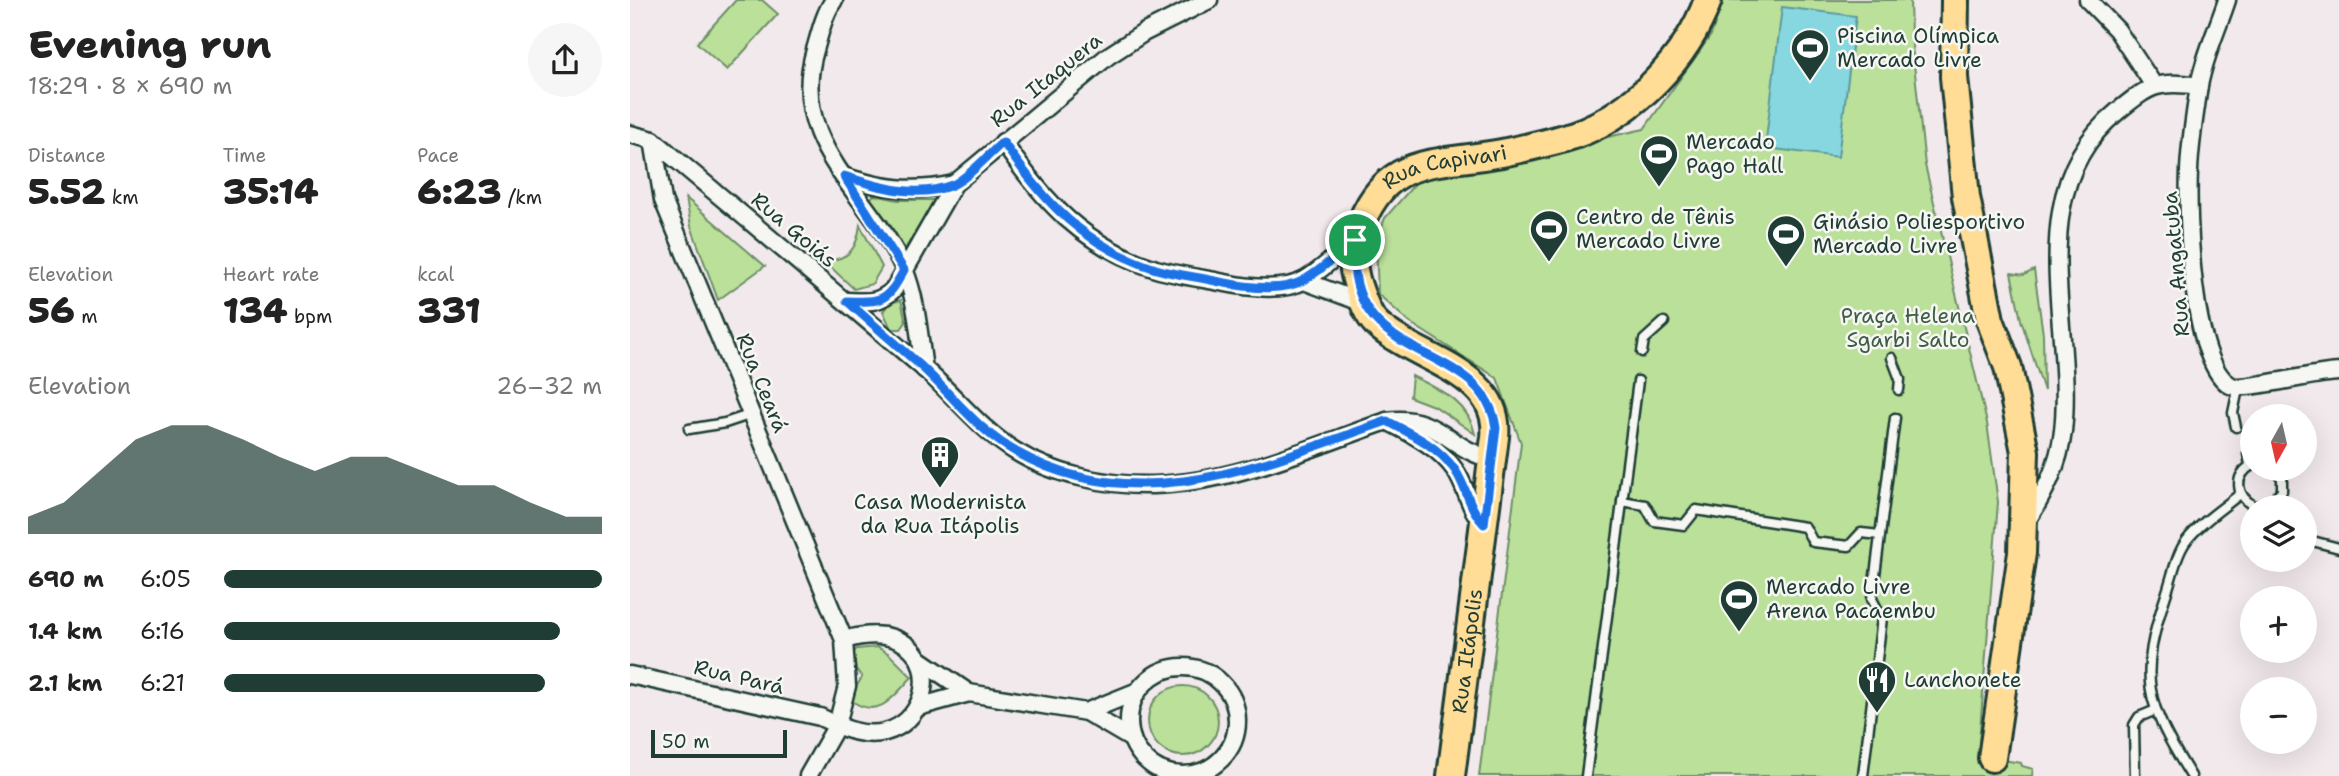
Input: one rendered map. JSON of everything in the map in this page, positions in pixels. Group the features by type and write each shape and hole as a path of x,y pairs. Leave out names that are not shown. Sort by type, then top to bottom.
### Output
{"main road":[{"name":"Rua Capivari","path":"1492,459 1496,428 1489,401 1455,370 1417,352 1375,322 1363,303 1352,265 1355,240 1365,212 1382,188 1415,165 1544,144 1577,134 1629,104 1653,84 1692,38 1709,0"},
{"path":"1935,0 1954,77"},
{"path":"1955,0 1954,77 1962,160 1975,245 1990,320 2008,367 2017,403 2025,452 2022,553 1992,758"},
{"name":"Rua Itápolis","path":"1451,776 1492,459"}],"street":[{"path":"834,0 812,59 809,89 818,136 904,270 918,323 924,369 982,428 1017,453 1052,469 1109,482 1152,485 1241,471 1387,421 1408,418 1426,422 1469,452 1492,459"},
{"name":"Rua Itaquera","path":"847,301 876,302 884,299 954,184 1003,142 1108,56 1156,26 1209,0"},
{"path":"2088,0 2116,30 2153,84"},
{"name":"Rua Angatuba","path":"2228,0 2199,86 2189,169 2194,281 2205,347 2212,368 2227,384 2238,389"},
{"path":"2022,529 2049,486 2063,432 2063,335 2055,256 2062,200 2084,150 2103,123 2153,84 2199,86"},
{"name":"Rua Goiás","path":"630,134 653,140 847,301 924,369"},
{"name":"Rua Ceará","path":"653,140 663,200 844,640"},
{"path":"1003,142 1035,190 1092,239 1125,257 1158,270 1235,285 1270,286 1304,281 1363,303"},
{"path":"844,176 894,190 928,190 954,184"},
{"path":"1304,281 1355,240"},
{"path":"892,343 905,338 918,323"},
{"path":"2238,389 2283,379 2339,372"},
{"path":"1387,421 1419,438 1455,470 1475,515 1484,524"},
{"path":"808,776 837,725 847,685 844,640 871,633 886,634 901,640 919,659 969,694"},
{"path":"918,707 924,676 919,659"},
{"path":"1086,712 1138,691 1158,673 1184,666 1202,669 1217,678 1229,692 1237,708 1234,741 1222,759 1202,774 1169,773 1153,766 1141,754 1132,739 1129,723 1131,706 1138,691"},
{"name":"Rua Pará","path":"630,675 820,717 837,725"},
{"path":"837,725 864,735 882,733 897,728 918,707 969,694 1086,712 1132,739"}],"lane":[{"path":"1642,352 1644,340 1664,322"},
{"path":"1892,358 1900,379 1899,390"},
{"path":"1586,776 1638,381"},
{"path":"2236,427 2233,413 2238,389"},
{"path":"689,429 725,423 752,414"},
{"path":"1863,776 1882,618 1872,599 1895,418"},
{"path":"2191,776 2156,710 2148,685 2152,638 2183,547 2194,532 2240,494 2240,478"},
{"path":"1622,501 1645,505 1654,522 1684,525 1696,510 1805,527 1813,542 1849,546 1861,533 1880,534"},
{"path":"2317,542 2339,548"},
{"path":"2135,776 2134,725 2139,717 2156,710"}],"green space":[{"path":"736,0 762,0 778,14 727,70 697,43"},
{"path":"1723,0 1910,0 1911,36 1925,165 1987,423 1998,502 1978,756 2021,763 2022,766 2033,769 2032,776 1479,776 1521,443 1497,378 1409,322 1378,294 1376,243 1385,218 1420,178 1644,129 1711,35"},
{"path":"874,195 898,200 935,200 905,249 888,221 869,200"},
{"path":"686,198 765,266 718,300 691,226"},
{"path":"860,225 882,267 872,284 854,289 824,261 840,258 851,251"},
{"name":"Praça Helena Sgarbi Salto","path":"2034,270 2043,334 2044,391 2021,320 2011,273 2024,275"},
{"path":"901,300 906,322 901,329 891,329 883,311 890,303"},
{"path":"1412,376 1442,392 1459,405 1466,413 1475,434 1436,407 1410,397"},
{"path":"877,647 888,653 912,677 892,698 878,707 870,708 852,701 852,694 862,677 856,669 852,653 857,649"},
{"path":"1190,686 1203,692 1212,701 1216,707 1216,735 1208,746 1197,754 1176,756 1158,746 1150,735 1148,714 1158,696 1169,688"}],"water":[{"name":"Piscina Olímpica Mercado Livre","path":"1782,7 1856,16 1838,157 1765,148"}],"place":[{"name":"Piscina Olímpica Mercado Livre","path":"1810,82"},
{"name":"Mercado Pago Hall","path":"1659,188"},
{"name":"Centro de Tênis Mercado Livre","path":"1549,263"},
{"name":"Ginásio Poliesportivo Mercado Livre","path":"1786,268"},
{"name":"Casa Modernista da Rua Itápolis","path":"940,489"},
{"name":"Mercado Livre Arena Pacaembu","path":"1739,633"},
{"name":"Lanchonete","path":"1877,714"}],"route":[{"path":"1003,142 1035,190 1092,239 1125,257 1158,270 1235,285 1270,286 1304,281 1355,240 1352,265 1363,303 1375,322 1417,352 1455,370 1489,401 1494,412 1496,428 1484,524 1475,515 1455,470 1419,438 1387,421 1241,471 1197,481 1152,485 1109,482 1052,469 1017,453 982,428 924,369 847,301 876,302 884,299 894,289 904,270 844,176 894,190 928,190 954,184 1003,142"}]}
